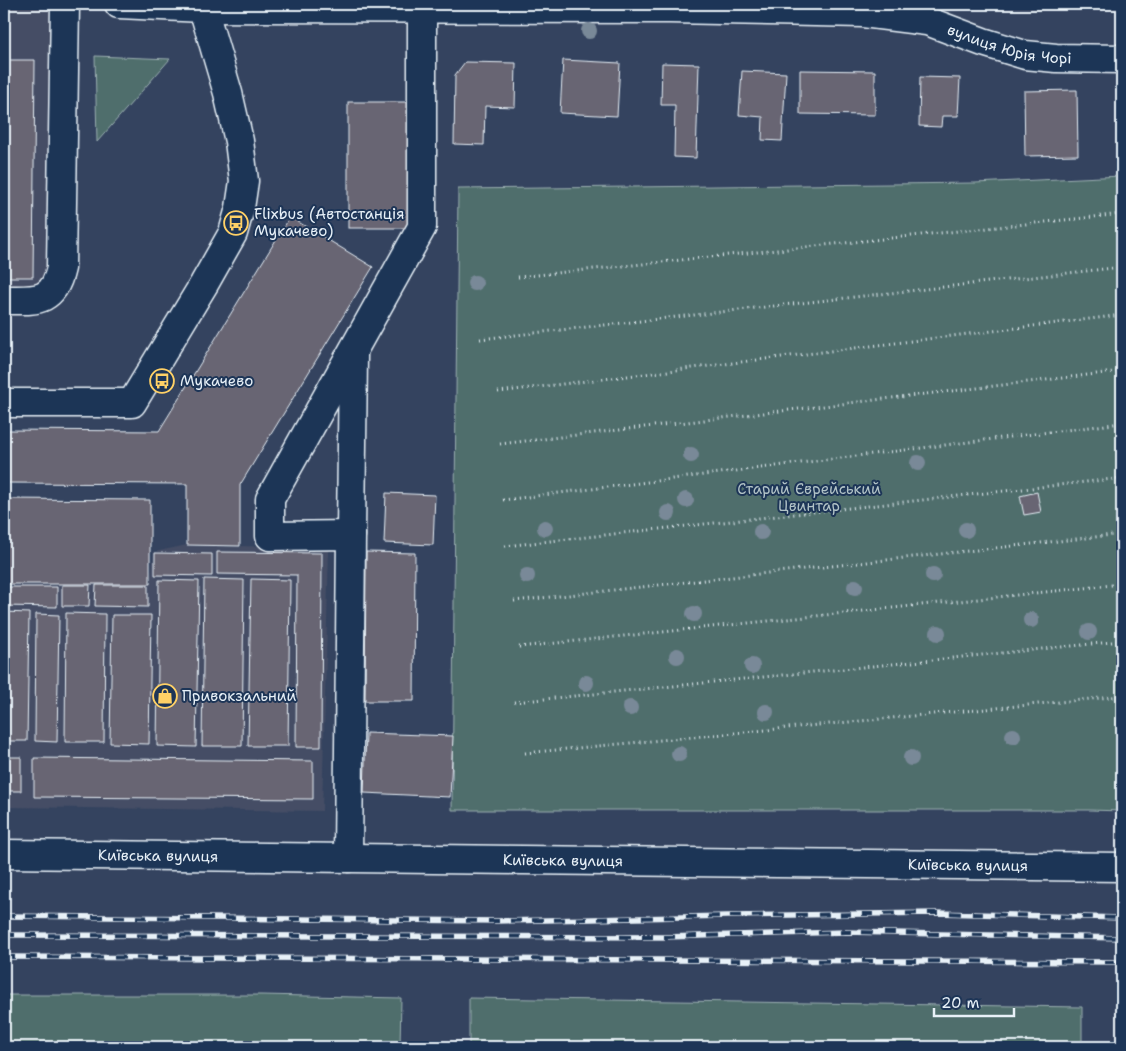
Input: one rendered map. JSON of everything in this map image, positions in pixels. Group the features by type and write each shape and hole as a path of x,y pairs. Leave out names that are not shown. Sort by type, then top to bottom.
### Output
{"street":[{"path":"4,300 32,300 45,296 53,290 58,282 61,268 65,4"},
{"name":"вулиця Юрія Чорі","path":"119,4 202,8 669,8 863,13 927,21 1025,55 1056,58 1122,59"},
{"path":"4,403 132,403 233,233 240,208 244,181 239,141 228,94 202,8"},
{"path":"351,535 270,536 270,499 422,226 422,8"},
{"path":"348,858 353,350"},
{"name":"Київська вулиця","path":"4,854 1122,867"}],"path":[{"path":"518,277 1122,214"},
{"path":"480,339 1122,267"},
{"path":"498,392 1122,315"},
{"path":"500,444 1122,371"},
{"path":"503,500 1122,423"},
{"path":"505,546 1122,478"},
{"path":"514,601 1122,534"},
{"path":"519,647 1122,584"},
{"path":"514,702 1122,641"},
{"path":"526,753 1122,696"}],"shaded area":[{"path":"4,4 65,4 58,282 4,300"},
{"name":"Привокзальний","path":"187,545 329,548 322,811 4,807 4,584 150,584 154,552"}],"green space":[{"path":"95,56 170,59 97,142"},
{"name":"Старий Єврейський Цвинтар","path":"1122,176 1122,811 452,810 458,189 975,183"},
{"path":"4,995 261,995 401,998 400,1047 4,1047"},
{"path":"469,998 1082,1007 1082,1047 469,1047"}],"building":[{"path":"4,60 35,60 33,277 4,277"},
{"path":"563,60 620,63 617,116 560,113"},
{"path":"465,62 516,63 515,107 485,106 484,145 454,144 455,75"},
{"path":"662,63 699,64 696,158 674,157 675,105 661,105"},
{"path":"800,70 875,71 875,115 800,114"},
{"path":"742,71 786,73 782,141 762,140 763,117 739,115"},
{"path":"920,77 960,78 958,116 942,116 941,127 919,126"},
{"path":"1077,90 1078,155 1025,156 1024,91"},
{"path":"348,102 408,102 408,228 348,228"},
{"path":"290,217 373,267 240,485 240,546 187,545 187,484 4,483 4,430 159,431"},
{"path":"1037,492 1041,512 1024,515 1020,496"},
{"path":"386,493 435,495 433,545 384,543"},
{"path":"4,499 150,500 150,584 4,584"},
{"path":"217,552 322,553 321,747 296,747 297,575 217,574"},
{"path":"366,552 415,553 414,701 365,701"},
{"path":"155,553 212,554 212,576 155,575"},
{"path":"204,579 244,580 242,746 202,746"},
{"path":"251,579 290,580 288,746 248,746"},
{"path":"159,580 199,581 196,747 157,746"},
{"path":"62,585 90,585 89,606 62,606"},
{"path":"96,585 148,585 148,607 95,606"},
{"path":"4,587 57,587 57,607 4,606"},
{"path":"4,612 29,613 27,741 4,741"},
{"path":"66,613 105,614 104,742 65,742"},
{"path":"36,614 59,615 57,742 35,741"},
{"path":"112,615 151,615 149,744 110,743"},
{"path":"366,733 453,736 450,797 364,793"},
{"path":"4,757 21,757 21,791 4,791"},
{"path":"34,758 313,761 313,799 34,797"}],"railway":[{"path":"4,916 497,921 936,913 1122,918"},
{"path":"4,935 665,937 846,932 1122,938"},
{"path":"4,957 1122,962"}],"place":[{"name":"Flixbus (Автостанція Мукачево)","path":"236,223"},
{"name":"Мукачево","path":"162,381"},
{"name":"Привокзальний","path":"165,696"}]}
